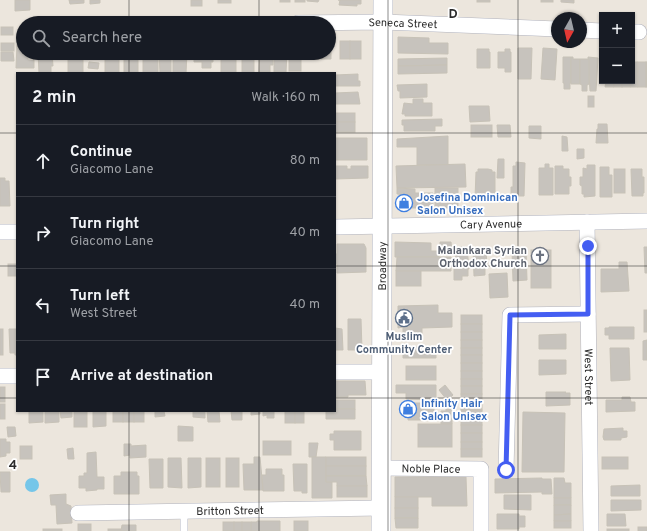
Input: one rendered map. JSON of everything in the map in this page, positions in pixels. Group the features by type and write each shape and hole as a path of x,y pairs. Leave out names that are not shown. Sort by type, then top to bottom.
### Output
{"street":[{"name":"Broadway","path":"381,531 383,0"},
{"name":"Seneca Street","path":"336,23 383,22 551,29"},
{"path":"587,30 599,31"},
{"name":"Cary Avenue","path":"336,227 647,221"},
{"name":"West Street","path":"587,222 591,531"},
{"path":"0,232 16,232"},
{"path":"506,470 510,315 588,314"},
{"path":"336,372 382,372"},
{"path":"0,376 16,376"},
{"name":"Noble Place","path":"382,468 481,469 481,531"},
{"name":"Britton Street","path":"78,513 381,508"}],"lane":[{"path":"184,511 184,531"}],"water":[{"path":"29,478 35,478 39,482 39,488 35,492 29,492 25,488 25,482"}],"building":[{"path":"15,0 30,0 30,10 15,11"},
{"path":"69,0 84,0 84,3 70,4"},
{"path":"90,0 100,0 100,3 90,4"},
{"path":"191,0 202,0 202,6 191,6"},
{"path":"218,0 231,0 231,3 218,3"},
{"path":"280,0 290,0 290,2 280,2"},
{"path":"295,0 305,0 305,2 295,2"},
{"path":"307,0 319,0 318,2"},
{"path":"340,0 361,0 361,4 357,4 357,6 339,5"},
{"path":"477,0 490,0 490,2 477,2"},
{"path":"541,0 553,0 553,2 541,2"},
{"path":"561,0 574,0 574,3 561,2"},
{"path":"1,27 13,27 13,35 1,35"},
{"path":"398,37 429,38 429,43 448,43 448,54 398,53"},
{"path":"340,41 350,41 350,59 340,59"},
{"path":"350,41 361,41 361,59 350,59"},
{"path":"1,43 14,43 14,51 1,51"},
{"path":"518,48 532,48 531,79 518,79"},
{"path":"543,48 557,49 555,80 541,79"},
{"path":"477,49 489,49 490,68 477,68"},
{"path":"505,49 510,49 511,52 511,72 505,72 505,68 498,68 498,52 505,52"},
{"path":"1,52 13,52 14,61 1,61"},
{"path":"563,57 571,57 570,89 564,89"},
{"path":"571,57 573,57 573,59 580,59 580,84 571,84"},
{"path":"588,57 598,58 596,91 590,91"},
{"path":"447,58 447,65 398,66 398,59"},
{"path":"580,59 589,59 589,84 587,85 587,91 582,91 582,85 580,84"},
{"path":"16,60 34,60 34,68 16,68"},
{"path":"38,60 53,60 53,66 51,66 51,72 39,72"},
{"path":"68,60 83,60 83,72 68,72"},
{"path":"105,60 119,60 119,72 105,72"},
{"path":"124,60 138,60 138,72 124,72"},
{"path":"143,60 158,60 158,72 143,72"},
{"path":"159,60 171,60 171,72 160,72"},
{"path":"173,60 187,60 186,72 173,72"},
{"path":"194,60 213,60 213,62 211,62 211,68 202,68 202,62 194,62"},
{"path":"221,60 236,60 236,72 221,72"},
{"path":"242,60 254,60 254,72 242,72"},
{"path":"260,60 273,60 273,65 270,65 270,72 259,72"},
{"path":"274,60 287,60 286,72 274,72"},
{"path":"289,60 301,60 301,71 289,71"},
{"path":"89,62 99,63 98,69 88,68"},
{"path":"635,62 638,62 638,87 630,87 630,84 635,84"},
{"path":"638,62 646,62 646,87 638,87"},
{"path":"647,62 647,87 646,87"},
{"path":"447,65 447,73 398,74 398,66"},
{"path":"358,74 360,86 336,86 336,75"},
{"path":"427,84 427,97 400,98 400,91 398,91 397,85"},
{"path":"606,84 614,84 614,87 605,87"},
{"path":"614,84 622,84 622,87 614,87"},
{"path":"622,84 630,84 630,87 622,87"},
{"path":"358,92 360,104 336,104 336,93"},
{"path":"588,96 594,96 594,107 588,107"},
{"path":"413,99 423,99 423,103 432,103 432,116 405,116 405,114 402,114 404,103 413,104"},
{"path":"469,106 489,106 490,121 470,122"},
{"path":"336,113 355,113 355,122 336,122"},
{"path":"442,119 442,126 435,126 435,131 404,131 404,125 402,125 402,120"},
{"path":"336,122 355,122 355,132 336,132"},
{"path":"598,124 607,124 608,143 596,143"},
{"path":"471,125 492,125 492,137 471,137"},
{"path":"497,125 510,125 511,137 498,137"},
{"path":"529,126 541,126 541,139 529,138"},
{"path":"448,136 448,165 417,165 417,147 397,147 397,139"},
{"path":"562,136 567,137 568,151 562,151"},
{"path":"336,138 367,138 367,160 336,160"},
{"path":"577,149 584,149 584,158 577,159"},
{"path":"498,159 504,159 504,178 497,178"},
{"path":"516,162 525,163 524,196 511,196 511,187 513,187 513,166 516,166"},
{"path":"465,164 466,187 397,188 396,166"},
{"path":"545,164 549,164 549,168 553,168 553,195 539,195 539,168 545,168"},
{"path":"587,165 595,165 595,196 584,197 584,194 582,194 582,186 580,185 580,177 583,177 583,168 587,169"},
{"path":"336,166 347,166 347,169 351,169 351,166 368,166 368,178 336,179"},
{"path":"555,166 563,166 563,169 569,169 571,186 569,186 569,194 555,194"},
{"path":"600,167 609,167 609,175 612,175 612,197 600,197"},
{"path":"478,169 488,169 495,172 495,198 475,198 476,172 478,172"},
{"path":"614,169 625,169 625,193 614,193"},
{"path":"631,169 642,169 642,177 644,177 643,196 632,196"},
{"path":"0,178 5,178 5,181 9,181 10,206 0,206"},
{"path":"397,188 415,189 415,193 433,193 433,208 399,208 399,194 397,194"},
{"path":"435,188 458,188 458,208 435,208"},
{"path":"395,242 431,243 431,251 439,251 439,257 395,257"},
{"path":"440,242 451,242 452,253 440,254"},
{"path":"337,244 364,244 366,248 366,272 337,273"},
{"path":"459,247 467,247 469,269 468,276 462,276 462,280 454,280 454,268 456,268 455,251"},
{"path":"644,247 647,247 647,273 645,273"},
{"path":"486,248 487,267 485,267 485,275 474,276 473,249"},
{"path":"526,249 527,280 513,281 512,250"},
{"path":"531,250 551,250 551,288 531,288"},
{"path":"397,257 451,257 451,271 396,271"},
{"path":"619,262 627,262 629,291 601,292 601,269 619,269"},
{"path":"8,264 16,264 16,276 8,276"},
{"path":"396,271 421,271 421,286 396,286"},
{"path":"507,273 508,297 490,298 489,274"},
{"path":"438,305 438,313 452,313 452,327 422,328 422,338 403,338 403,327 398,328 398,306"},
{"path":"644,310 647,310 647,332 644,332"},
{"path":"461,315 482,315 482,324 461,324"},
{"path":"348,319 361,319 362,350 348,350"},
{"path":"461,324 482,324 482,332 461,332"},
{"path":"634,327 634,339 609,339 609,335 605,335 605,328"},
{"path":"336,328 342,329 343,350 336,350"},
{"path":"0,329 3,329 3,355 0,355"},
{"path":"9,329 16,329 16,355 15,353 10,353"},
{"path":"461,332 482,332 482,340 461,340"},
{"path":"566,334 566,349 539,349 539,335"},
{"path":"461,340 482,340 482,348 461,348"},
{"path":"647,340 647,360 643,360 643,341"},
{"path":"402,347 436,347 436,358 403,358"},
{"path":"461,348 482,348 482,355 461,355"},
{"path":"610,348 629,348 630,380 611,381"},
{"path":"461,355 482,355 482,363 461,363"},
{"path":"539,360 566,360 566,374 539,375"},
{"path":"461,363 482,363 482,371 461,371"},
{"path":"406,366 436,366 436,380 406,380"},
{"path":"461,371 482,371 482,379 461,379"},
{"path":"461,379 482,379 482,386 461,386"},
{"path":"336,381 365,381 366,395 348,395 348,397 336,397"},
{"path":"396,385 436,385 436,400 406,399 406,393 396,393"},
{"path":"445,385 453,395 447,400 439,390"},
{"path":"461,386 482,386 482,394 461,394"},
{"path":"0,387 5,387 5,402 0,402"},
{"path":"546,392 570,393 570,405 546,406"},
{"path":"461,394 482,394 482,402 461,402"},
{"path":"622,397 630,397 631,402 635,402 635,411 606,412 606,400 622,400"},
{"path":"336,400 355,400 355,409 336,409"},
{"path":"461,402 482,402 482,410 461,410"},
{"path":"404,403 434,403 434,420 408,420 408,414 404,414"},
{"path":"0,404 5,404 5,419 0,419"},
{"path":"336,409 355,409 355,419 326,419 326,412 336,412"},
{"path":"446,409 452,409 452,424 441,424 441,411 446,411"},
{"path":"461,410 482,410 482,418 461,418"},
{"path":"29,412 43,412 43,422 29,423"},
{"path":"45,412 59,412 59,422 45,423"},
{"path":"60,412 72,412 72,417 61,418"},
{"path":"74,412 87,412 87,427 74,427"},
{"path":"93,412 106,412 106,426 93,427"},
{"path":"113,412 123,412 123,422 113,422"},
{"path":"123,412 134,412 134,422 123,422"},
{"path":"134,412 144,412 144,422 134,422"},
{"path":"155,412 164,412 165,416 155,417"},
{"path":"193,412 205,412 205,418 193,417"},
{"path":"207,412 219,412 220,422 208,422"},
{"path":"231,412 242,412 242,420 232,420"},
{"path":"251,412 260,412 260,414 251,415"},
{"path":"263,412 274,412 274,418 267,418 267,415 263,416"},
{"path":"285,412 295,412 295,423 285,423"},
{"path":"295,412 304,412 304,423 295,423"},
{"path":"523,412 565,413 564,472 522,472"},
{"path":"461,418 482,418 482,425 461,425"},
{"path":"418,424 452,424 452,447 418,447"},
{"path":"461,425 482,425 482,433 461,433"},
{"path":"178,426 193,427 193,441 178,441"},
{"path":"7,427 15,427 16,436 8,437"},
{"path":"623,428 623,431 627,431 627,437 621,438 621,440 604,440 604,429"},
{"path":"334,431 361,431 361,450 334,450 334,440 330,440 330,434 334,434"},
{"path":"461,433 482,433 482,442 461,442"},
{"path":"0,439 6,439 6,442 10,442 10,453 6,453 6,456 0,457"},
{"path":"263,441 291,441 291,455 263,455"},
{"path":"461,442 482,442 482,449 461,449"},
{"path":"309,443 318,443 316,457 309,457"},
{"path":"124,444 131,444 131,446 146,445 146,457 130,458 130,455 124,456"},
{"path":"20,446 32,446 32,459 20,459"},
{"path":"73,448 74,459 68,459 67,449"},
{"path":"461,449 482,449 482,457 461,457"},
{"path":"96,452 97,477 104,477 104,489 86,491 86,488 79,488 79,476 84,476 84,473 87,473 87,453"},
{"path":"254,457 260,457 263,490 244,490 243,464 254,464"},
{"path":"312,457 326,457 326,482 332,482 332,498 312,498"},
{"path":"326,457 366,457 366,466 326,466"},
{"path":"602,457 628,457 628,469 602,469"},
{"path":"168,458 181,458 182,488 168,487"},
{"path":"188,458 201,458 201,487 188,488"},
{"path":"206,458 220,458 220,487 206,487"},
{"path":"226,458 239,458 239,487 226,487"},
{"path":"149,459 163,459 163,488 150,488"},
{"path":"293,464 307,464 307,493 302,493 302,491 294,491"},
{"path":"326,466 366,466 366,476 326,476"},
{"path":"266,469 282,469 282,475 284,475 284,491 263,491 262,475 266,475"},
{"path":"0,472 10,472 10,492 1,492"},
{"path":"121,472 137,472 137,476 139,476 139,494 114,494 114,476 121,476"},
{"path":"326,476 366,476 367,486 337,486 337,482 326,482"},
{"path":"395,477 466,477 467,506 432,506 432,497 395,497"},
{"path":"554,478 564,478 565,483 571,483 571,498 554,498"},
{"path":"495,479 551,479 552,494 542,494 542,492 495,493"},
{"path":"640,485 640,496 611,496 611,486"},
{"path":"337,486 367,486 367,497 337,497"},
{"path":"66,494 66,504 71,506 72,523 57,524 56,505 51,505 50,495"},
{"path":"504,495 531,495 531,510 504,509"},
{"path":"395,497 418,497 418,508 395,508"},
{"path":"554,498 571,498 571,505 554,505"},
{"path":"611,500 641,500 641,510 611,511"},
{"path":"554,505 571,505 571,514 554,515"},
{"path":"395,508 418,508 418,518 395,518"},
{"path":"497,514 519,514 519,516 525,516 525,527 519,527 519,529 497,529"},
{"path":"571,514 571,521 554,521 554,515"},
{"path":"607,514 625,514 626,526 607,526"},
{"path":"395,518 418,518 418,528 396,528"},
{"path":"280,521 280,531 251,531 251,522"},
{"path":"294,521 308,521 308,531 294,531"},
{"path":"554,521 571,521 571,528 554,528"},
{"path":"223,522 234,522 234,531 223,531"},
{"path":"234,522 242,522 242,531 234,531"},
{"path":"242,522 251,522 251,531 242,531"},
{"path":"78,524 91,524 91,531 78,531"},
{"path":"122,525 136,525 136,531 121,531"},
{"path":"638,527 647,527 647,531 638,531"},
{"path":"43,529 62,529 62,531 43,531"},
{"path":"108,529 121,529 121,531 108,531"},
{"path":"607,529 629,529 629,531 607,531"}],"place":[{"name":"Josefina Dominican Salon Unisex","path":"404,203"},
{"name":"Malankara Syrian Orthodox Church","path":"540,256"},
{"name":"Muslim Community Center","path":"404,318"},
{"name":"Infinity Hair Salon Unisex","path":"408,409"}],"route":[{"path":"506,470 510,315 588,314 588,246"}]}
